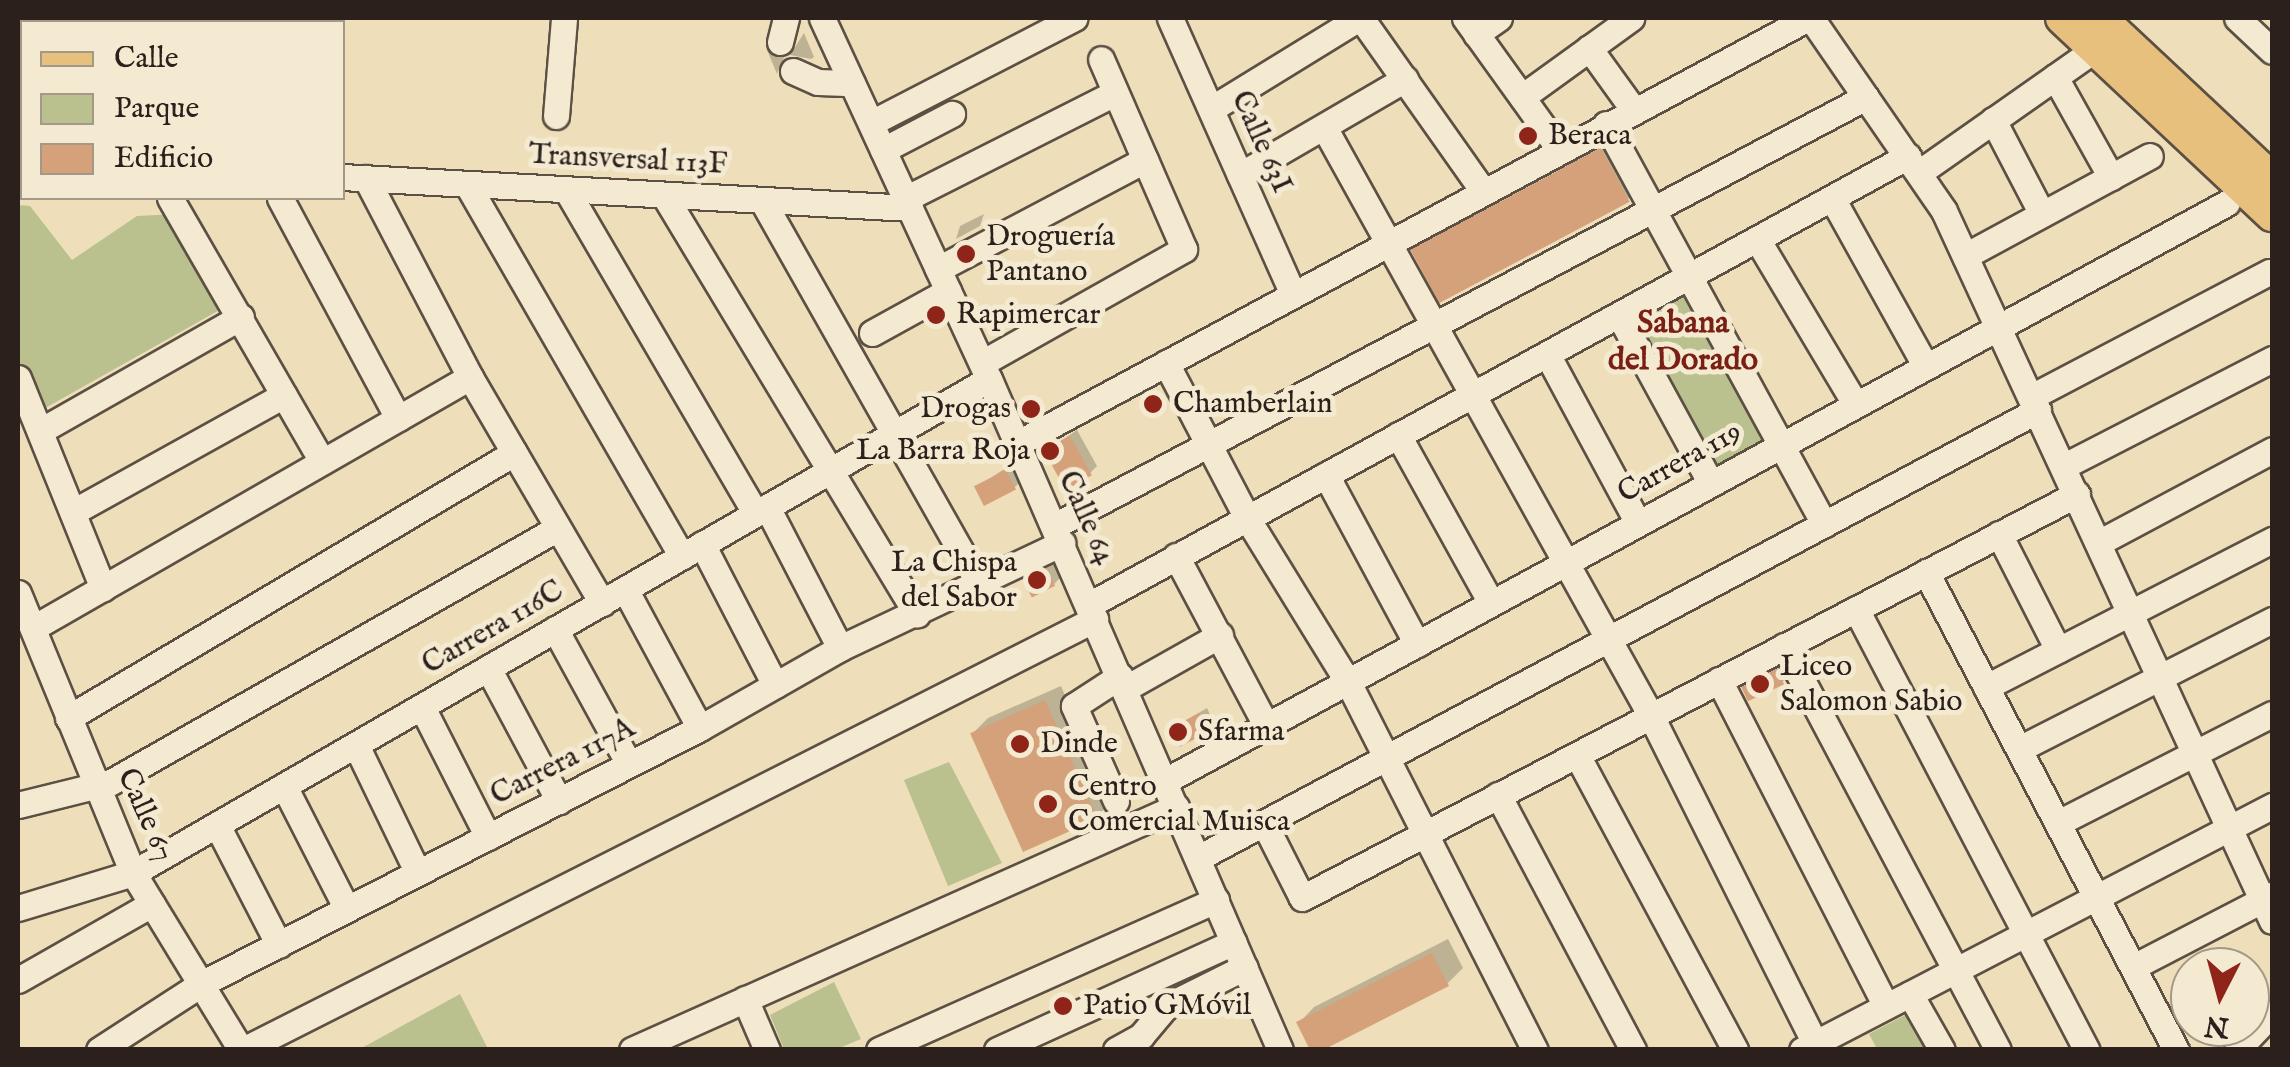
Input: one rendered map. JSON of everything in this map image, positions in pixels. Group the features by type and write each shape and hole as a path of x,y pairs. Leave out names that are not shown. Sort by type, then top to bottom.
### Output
{"main road":[{"path":"2062,18 2104,33 2272,179"},
{"path":"2104,33 2272,215"}],"street":[{"path":"556,116 564,18"},
{"name":"Calle 64","path":"822,18 1018,443 1280,1050"},
{"path":"870,123 1074,18"},
{"path":"1211,109 1360,18 1483,191"},
{"path":"1500,18 1470,26 1559,149"},
{"path":"1522,97 1630,18"},
{"path":"1018,443 1633,109 1809,18 1914,164 1965,256 2270,905 2133,967"},
{"path":"2237,18 2272,51"},
{"name":"Calle 63I","path":"1181,22 1211,109 1294,294"},
{"path":"242,1050 1092,612 1176,556 1832,198 1914,164 1993,120 2056,76 2104,33"},
{"path":"1589,48 1633,109"},
{"path":"872,333 943,280 1146,160 1101,58"},
{"path":"793,71 818,82 852,83"},
{"path":"2056,76 2111,177"},
{"path":"1240,175 1405,80"},
{"path":"908,204 1116,93"},
{"name":"Carrera 117A","path":"99,1050 201,984 700,728 840,648 980,585 1058,534 1210,446 1866,96"},
{"path":"883,150 952,114"},
{"path":"1993,120 2042,214"},
{"path":"1606,124 1824,524"},
{"path":"1324,127 1651,716 1811,1048 2272,806"},
{"path":"1965,256 2150,156"},
{"name":"Carrera 116C","path":"18,908 134,874 895,433 1184,249 1146,160"},
{"path":"354,178 602,602"},
{"name":"Transversal 113F","path":"354,178 908,204"},
{"path":"466,184 775,685"},
{"path":"566,190 761,510 840,648"},
{"path":"664,195 834,468 917,615"},
{"path":"1832,198 1926,367"},
{"path":"171,200 322,462"},
{"path":"281,200 398,418"},
{"path":"762,200 980,585"},
{"name":"Carrera 119","path":"1165,781 2227,204"},
{"path":"1758,239 1856,405"},
{"path":"1198,858 1824,524 2269,272"},
{"path":"1619,315 1711,484"},
{"path":"40,431 241,317"},
{"path":"1546,354 1638,523"},
{"path":"2064,466 2272,359"},
{"path":"1166,363 1248,518 1348,682 1536,1050"},
{"path":"26,623 103,588 470,376"},
{"path":"18,378 103,588"},
{"path":"73,512 284,395"},
{"path":"1398,436 1491,604"},
{"path":"2100,542 2272,450"},
{"path":"68,718 514,453"},
{"path":"1326,475 1417,644"},
{"path":"1264,822 1302,898 2077,494"},
{"path":"18,806 97,789 558,528"},
{"path":"1999,534 2058,650"},
{"path":"1986,687 2272,540"},
{"path":"1176,556 1266,726"},
{"path":"1926,572 2176,1050"},
{"path":"625,589 700,728"},
{"name":"Calle 67","path":"18,593 26,623 134,874 242,1050"},
{"path":"1856,609 2087,1050"},
{"path":"2019,749 2272,620"},
{"path":"556,630 630,764"},
{"path":"1116,801 1074,706 1220,635"},
{"path":"1784,646 1998,1050"},
{"path":"488,668 559,800"},
{"path":"1719,680 1886,1006"},
{"path":"422,707 488,837"},
{"path":"2058,823 2272,714"},
{"path":"356,744 418,872"},
{"path":"1577,754 1735,1050"},
{"path":"284,786 346,910"},
{"path":"1498,795 1633,1050"},
{"path":"632,1050 820,954 1176,807"},
{"path":"217,825 278,944"},
{"path":"879,1050 1216,900"},
{"path":"18,980 152,904"},
{"path":"998,1050 1234,942"},
{"path":"1116,1050 1141,1036 1165,1006 1245,967"},
{"path":"753,989 766,1050"},
{"path":"1910,994 1942,1050"},
{"path":"2237,1050 2272,1013"}],"green space":[{"path":"18,205 30,206 72,260 137,216 176,214 223,308 40,411 18,358"},
{"path":"1691,292 1774,442 1713,476 1630,326"},
{"path":"949,762 1002,863 948,886 904,780"},
{"path":"834,982 861,1039 837,1049 784,1049 770,1015"},
{"path":"460,994 488,1049 360,1049"},
{"path":"1911,1012 1931,1049 1877,1049 1869,1034"}],"building":[{"path":"1601,148 1630,202 1439,303 1410,249"},
{"path":"1070,436 1092,475 1066,490 1044,451"},
{"path":"1006,470 1016,490 984,506 974,486"},
{"name":"La Chispa del Sabor","path":"1046,568 1055,586 1032,598 1023,580"},
{"name":"Liceo Salomon Sabio","path":"1777,669 1784,684 1748,701 1741,686"},
{"path":"1045,700 1098,819 1023,852 970,733"},
{"path":"1199,713 1209,732 1180,747 1170,728"},
{"path":"1432,953 1449,986 1323,1050 1310,1050 1296,1022"}],"place":[{"name":"Beraca","path":"1528,136"},
{"name":"Droguería Pantano","path":"966,254"},
{"name":"Rapimercar","path":"936,315"},
{"name":"Chamberlain","path":"1153,404"},
{"name":"Drogas","path":"1031,409"},
{"name":"La Barra Roja","path":"1050,451"},
{"name":"La Chispa del Sabor","path":"1037,580"},
{"name":"Liceo Salomon Sabio","path":"1760,684"},
{"name":"Sfarma","path":"1178,732"},
{"name":"Dinde","path":"1020,744"},
{"name":"Centro Comercial Muisca","path":"1048,804"},
{"name":"Patio GMóvil","path":"1063,1006"}],"district":[{"name":"Sabana del Dorado","path":"1683,344"}]}
